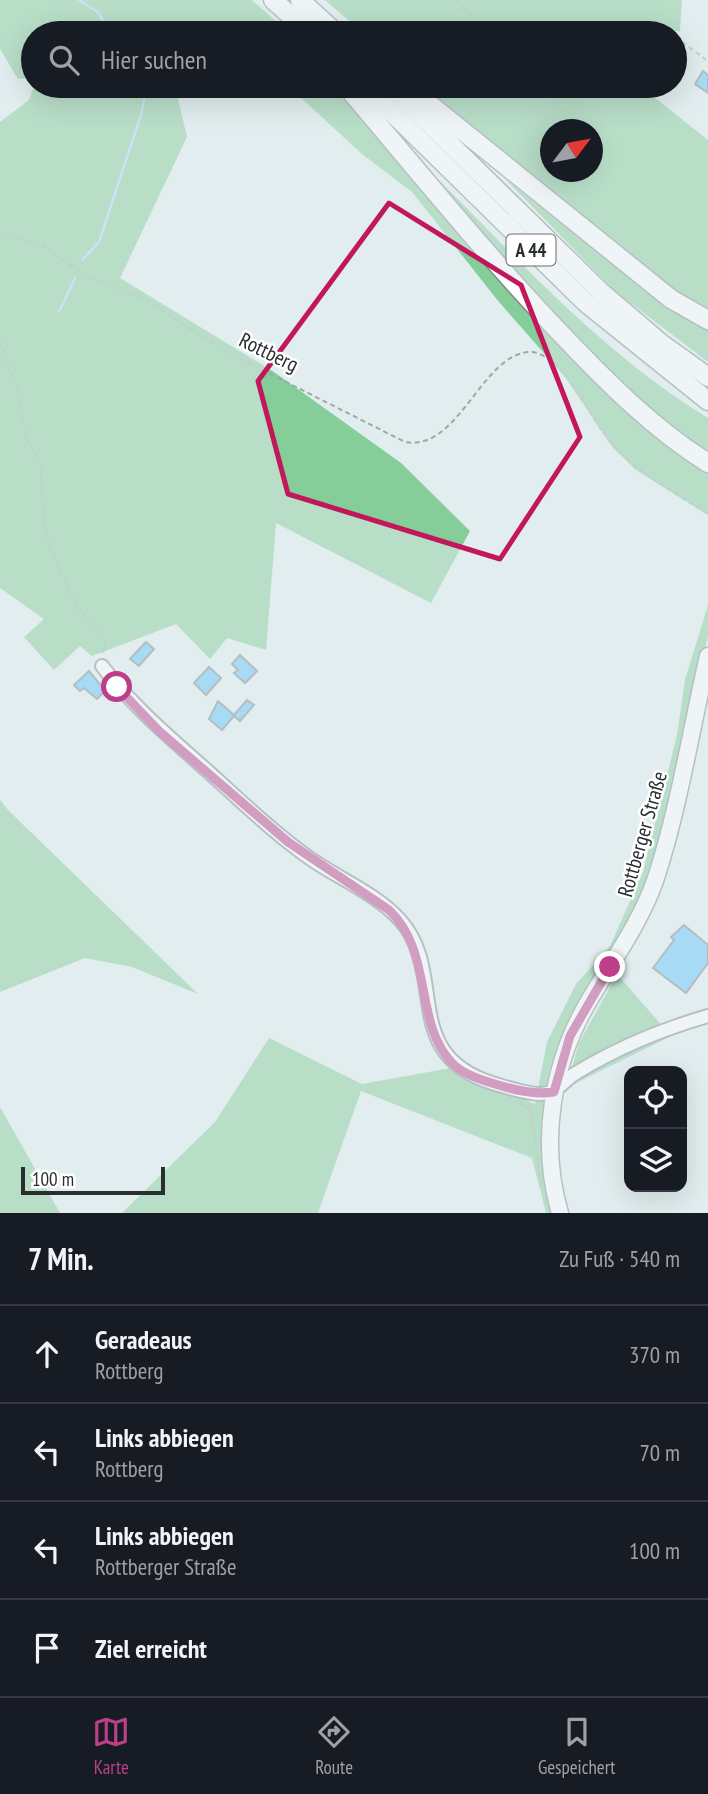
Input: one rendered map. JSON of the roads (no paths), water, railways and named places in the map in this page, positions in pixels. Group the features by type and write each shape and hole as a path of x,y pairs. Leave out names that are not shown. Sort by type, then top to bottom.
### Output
{"highway":[{"path":"273,0 301,21"},
{"path":"300,0 306,21"},
{"path":"356,98 521,292 596,370 659,426 708,463"},
{"name":"A 44","path":"377,98 586,303 708,401"},
{"name":"A 44","path":"403,98 601,292 662,344 708,377"},
{"path":"422,98 671,299 708,320"}],"main road":[{"name":"Rottberger Straße","path":"561,1213 551,1153 559,1087 570,1036 629,936 656,878 708,656"}],"street":[{"path":"102,666 160,732 261,819 309,858 389,910 401,921 416,951 439,1042 453,1065 506,1087 541,1094 559,1087 644,1038 708,1016"}],"waterway":[{"path":"79,0 98,12 103,21"},
{"path":"82,260 99,242 145,98"},
{"path":"59,312 75,278"}]}
